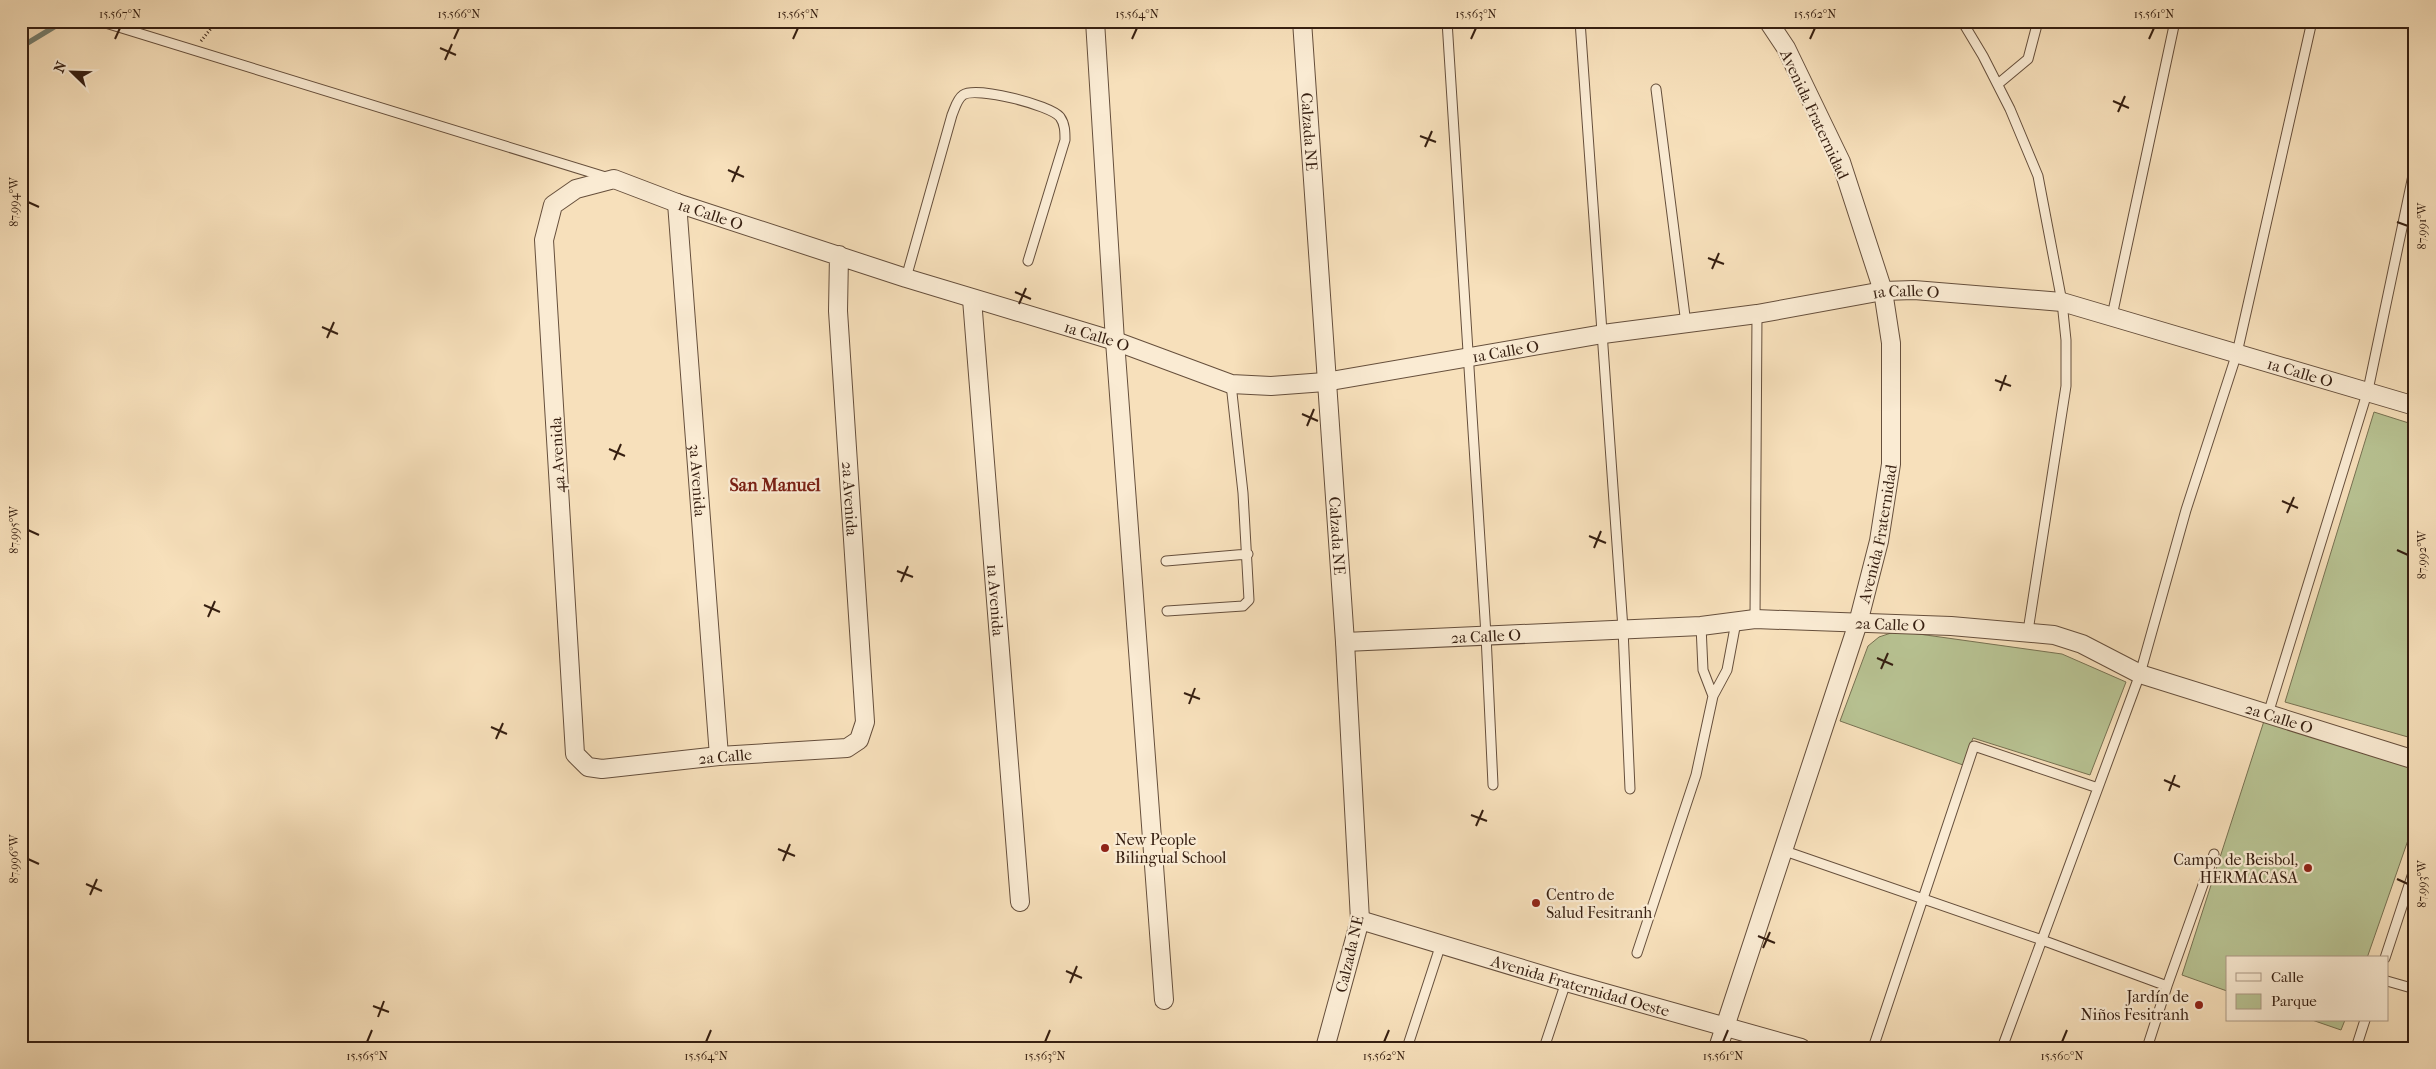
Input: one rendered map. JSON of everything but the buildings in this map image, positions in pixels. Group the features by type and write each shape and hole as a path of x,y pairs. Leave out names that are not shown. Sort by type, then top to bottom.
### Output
{"street":[{"path":"1094,21 1115,341 1164,1000"},
{"name":"Calzada NE","path":"1302,21 1344,642 1360,920 1325,1048"},
{"name":"Avenida Fraternidad","path":"1718,1048 1858,622 1879,542 1891,464 1891,343 1883,291 1840,162 1786,48 1768,21"},
{"name":"1a Calle O","path":"614,179 677,203 906,278 1115,341 1232,384 1271,386 1325,382 1603,334 1686,325 1883,291 1914,290 2062,302 2368,390 2415,406"},
{"name":"4a Avenida","path":"588,767 575,754 544,240 553,204 576,189 614,179"},
{"name":"3a Avenida","path":"677,203 719,756"},
{"name":"2a Avenida","path":"840,255 838,310 865,722 859,740"},
{"name":"1a Avenida","path":"972,299 1020,902"},
{"name":"2a Calle O","path":"1344,642 1701,626 1756,619 1951,626 2028,631 2054,635 2082,644 2140,674 2415,760"},
{"name":"2a Calle","path":"588,767 602,769 719,756 847,748 859,740"},
{"name":"Avenida Fraternidad Oeste","path":"1360,920 1566,982 1799,1047"}],"lane":[{"path":"99,21 614,179"},
{"path":"1447,21 1486,635 1493,785"},
{"path":"1580,21 1623,629 1630,789"},
{"path":"1962,21 1998,84 2026,144 2038,176 2062,302 2066,340 2066,386 2028,631"},
{"path":"1998,84 2028,59 2038,21"},
{"path":"2112,316 2175,21"},
{"path":"2002,1048 2140,674 2186,510 2237,353 2312,21"},
{"path":"1656,89 1686,325"},
{"path":"906,278 952,115 958,100 964,94 976,91 1046,107 1060,117 1065,126 1065,140 1028,261"},
{"path":"2268,714 2368,390 2415,166"},
{"path":"1756,619 1757,314"},
{"path":"1167,611 1243,606 1249,600 1248,554 1232,384"},
{"path":"1166,561 1248,554"},
{"path":"1636,953 1696,775 1713,696 1727,670 1736,622"},
{"path":"1701,626 1703,670 1705,680 1713,696"},
{"path":"1873,1048 1974,746 2098,788"},
{"path":"1782,850 2042,940 2167,986"},
{"path":"2147,1048 2214,854"},
{"path":"2387,956 2415,867"},
{"path":"1407,1048 1441,944"},
{"path":"2388,981 2415,989"},
{"path":"1544,1048 1566,982"},
{"path":"2356,1048 2364,1022"}],"path":[{"path":"195,52 204,35 217,21"}],"green space":[{"path":"2374,412 2415,425 2415,739 2285,702"},
{"path":"1897,631 2062,654 2126,682 2090,775 1973,738 1963,765 1840,721 1868,646 1879,637"},
{"name":"Campo de Beisbol, HERMACASA","path":"2264,721 2415,769 2415,820 2368,956 2226,956 2226,991 2182,975"},
{"path":"2318,1022 2344,1022 2341,1030"}],"waterway":[{"path":"21,47 59,24"}],"place":[{"name":"New People Bilingual School","path":"1105,848"},
{"name":"Campo de Beisbol, HERMACASA","path":"2308,868"},
{"name":"Centro de Salud Fesitranh","path":"1536,903"},
{"name":"Jardín de Niños Fesitranh","path":"2199,1005"}],"district":[{"name":"San Manuel","path":"775,485"}]}
